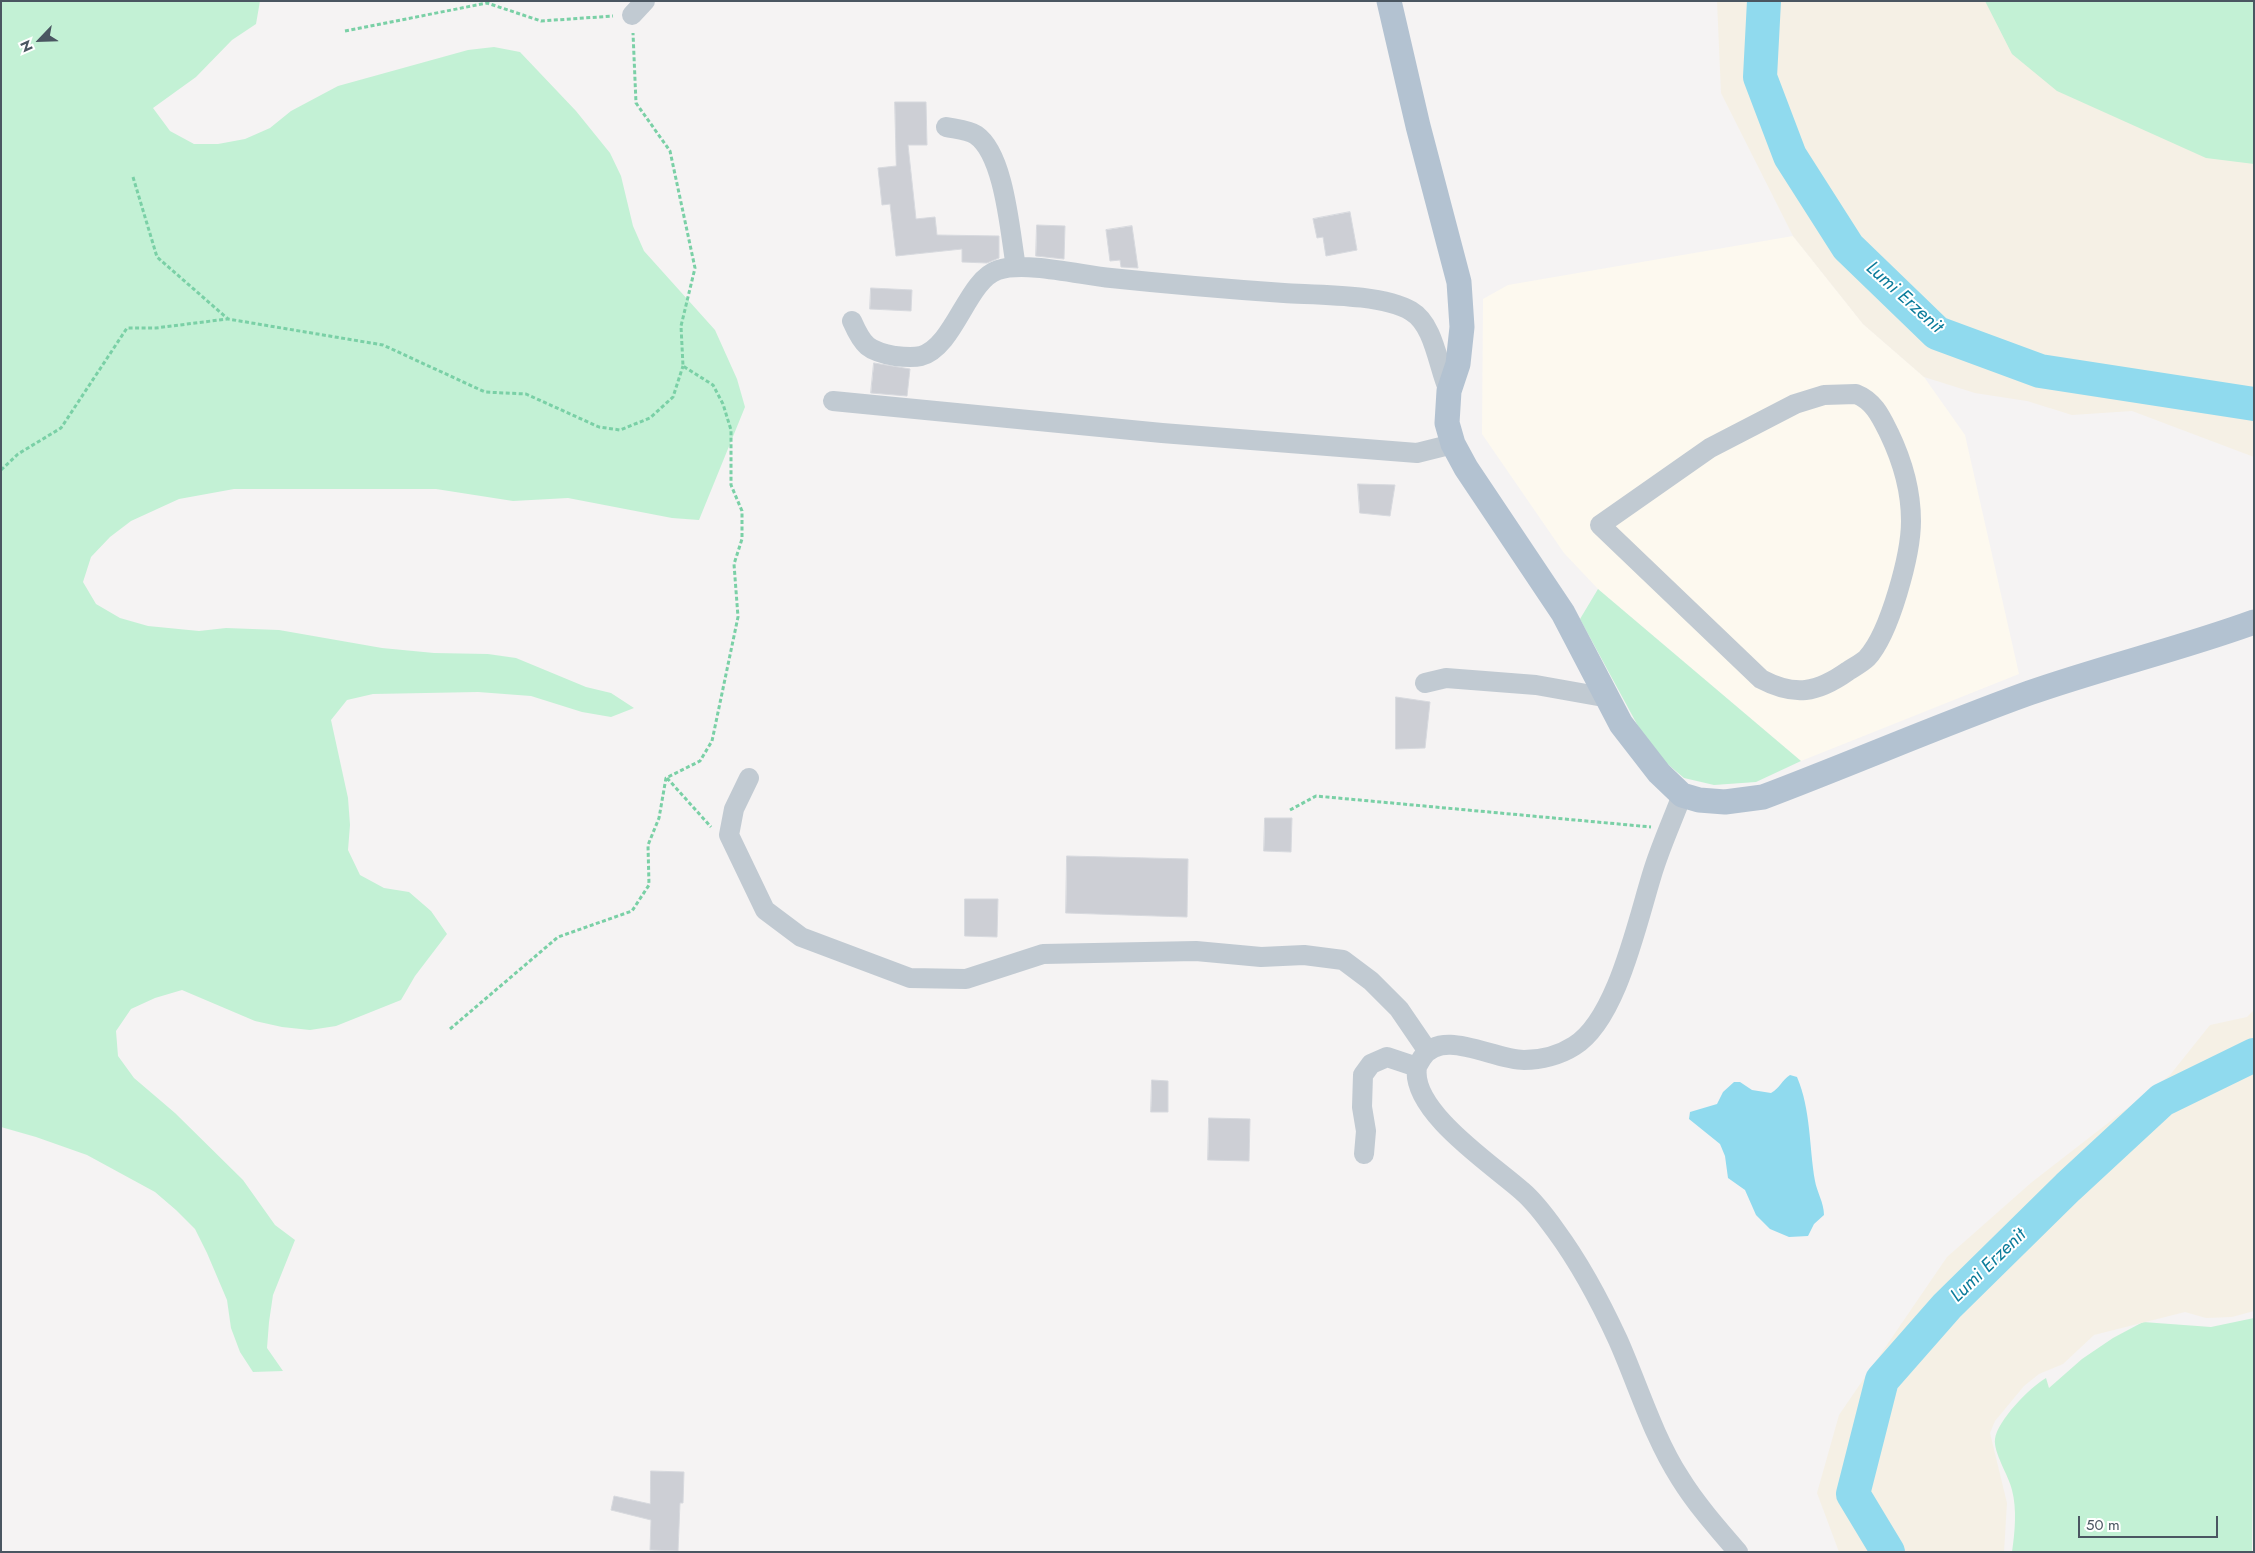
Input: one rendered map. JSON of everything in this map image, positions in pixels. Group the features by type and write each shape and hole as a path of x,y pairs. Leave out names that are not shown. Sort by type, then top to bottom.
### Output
{"main road":[{"path":"1389,1 1418,126 1459,282 1462,328 1458,364 1449,391 1447,423 1453,444 1466,468 1563,613 1621,724 1638,748 1682,795 1699,800 1725,802 1763,796 2029,693 2098,670 2158,654 2254,622"}],"street":[{"path":"946,127 976,135 990,150 999,175 1016,267"},
{"path":"852,321 860,340 874,352 906,357 921,356 937,348 980,284 996,271 1016,267 1110,278 1344,297 1397,304 1413,312 1437,350 1441,375 1449,391"},
{"path":"1856,394 1871,403 1881,416 1894,443 1907,483 1911,522 1904,570 1890,618 1867,658 1833,682 1818,688 1800,690 1780,689 1761,679 1600,525 1710,448 1795,404 1824,395 1856,394"},
{"path":"833,401 1162,433 1417,453 1453,444"},
{"path":"1425,683 1446,678 1536,685 1609,698"},
{"path":"749,778 734,809 729,835 765,910 800,937 910,978 966,979 1043,954 1196,952 1261,957 1304,955 1343,960 1371,981 1399,1009 1422,1058 1419,1085 1427,1104 1440,1120 1492,1168 1522,1191 1545,1215 1581,1266 1618,1340 1645,1406 1679,1478 1719,1531 1738,1552"},
{"path":"1364,1154 1366,1131 1362,1107 1363,1075 1371,1064 1387,1057 1422,1058 1439,1044 1453,1044 1500,1057 1525,1060 1551,1056 1575,1046 1598,1025 1612,1000 1655,864 1682,795"}],"path":[{"path":"1,470 18,454 61,428 127,328 156,328 228,319 383,345 485,392 526,394 599,427 620,430 650,418 673,397 683,366 680,326 695,268 670,150 636,103 638,8 541,22 488,4 345,31"},
{"path":"133,177 157,257 228,319"},
{"path":"666,778 700,760 712,741 738,617 734,564 742,539 742,511 732,485 731,430 723,404 713,385 683,366"},
{"path":"666,778 718,834 729,835"},
{"path":"450,1029 558,937 632,912 649,885 648,845 659,818 666,778"},
{"path":"1290,810 1316,796 1669,828"}],"shaded area":[{"path":"1793,236 1863,324 1924,377 1965,435 2019,674 1801,761 1598,589 1564,553 1482,434 1483,299 1508,285"}],"green space":[{"path":"1,1 260,1 256,24 232,40 196,77 153,108 170,131 194,144 218,144 245,139 270,128 291,111 338,86 468,50 494,47 520,52 576,111 610,153 621,176 633,226 644,251 715,330 737,379 745,407 699,520 672,518 568,498 513,501 436,489 234,489 179,499 131,521 110,537 91,557 83,582 96,604 120,618 148,626 199,631 226,628 279,630 382,648 434,653 488,654 516,658 586,687 611,693 634,708 611,717 582,712 531,696 478,692 373,694 347,700 331,720 348,798 350,825 348,850 360,875 384,888 409,892 431,911 447,934 415,976 401,1000 336,1026 310,1030 282,1027 255,1021 182,990 155,998 131,1009 116,1031 118,1056 134,1078 175,1113 243,1180 275,1225 295,1240 273,1295 269,1322 267,1348 283,1371 253,1372 240,1352 231,1328 227,1300 207,1253 195,1229 176,1210 155,1192 87,1155 1,1127"},
{"path":"1860,1 2254,1 2254,261"},
{"path":"1598,589 1801,761 1756,782 1714,785 1684,778 1651,750 1580,619"},
{"path":"2254,1318 2252,1552 2012,1552 2015,1521 2014,1497 1996,1450 1995,1439 2008,1414 2023,1397 2046,1378 2049,1388 2082,1359 2113,1338 2143,1322 2211,1327"}],"sand":[{"path":"1717,1 1985,1 2012,54 2057,91 2206,158 2254,164 2254,457 2132,411 2072,415 2027,401 1975,393 1924,377 1863,324 1793,236 1721,93"},
{"path":"2254,1010 2254,1311 2232,1317 2206,1318 2185,1312 2094,1335 2063,1364 2039,1374 2024,1386 1995,1421 1990,1433 2007,1503 2004,1552 1839,1552 1817,1493 1839,1415 1947,1257 2032,1182 2170,1075 2210,1025 2247,1017"}],"water":[{"path":"1790,1075 1797,1077 1805,1102 1815,1181 1824,1215 1814,1224 1808,1236 1789,1237 1770,1229 1756,1215 1745,1190 1728,1178 1725,1156 1720,1144 1689,1119 1690,1112 1717,1104 1723,1092 1734,1082 1740,1082 1752,1090 1771,1093"}],"building":[{"path":"895,102 926,102 927,145 908,145 916,219 935,217 937,235 999,236 999,258 987,263 962,262 962,249 896,256 890,204 882,205 878,168 896,166"},
{"path":"1350,212 1357,250 1326,256 1323,237 1317,238 1313,219"},
{"path":"1037,225 1065,226 1064,259 1036,256"},
{"path":"1132,226 1138,268 1121,267 1120,260 1110,261 1106,230"},
{"path":"871,288 912,290 911,311 870,309"},
{"path":"874,363 910,369 907,396 871,393"},
{"path":"1358,484 1395,485 1390,516 1360,513"},
{"path":"1396,697 1430,702 1425,748 1396,749"},
{"path":"1265,818 1292,818 1291,852 1264,851"},
{"path":"1067,856 1188,859 1187,917 1066,913"},
{"path":"965,899 998,899 997,937 965,936"},
{"path":"1152,1080 1168,1081 1168,1112 1151,1112"},
{"path":"1209,1118 1250,1119 1249,1161 1208,1160"},
{"path":"651,1471 684,1472 683,1503 680,1503 678,1551 650,1550 651,1520 611,1510 614,1496 650,1504"}],"waterway":[{"name":"Lumi Erzenit","path":"1764,1 1760,77 1790,156 1848,247 1937,333 2040,371 2254,404"},
{"name":"Lumi Erzenit","path":"1888,1552 1853,1494 1882,1380 1947,1306 2068,1187 2162,1100 2254,1055"}]}
